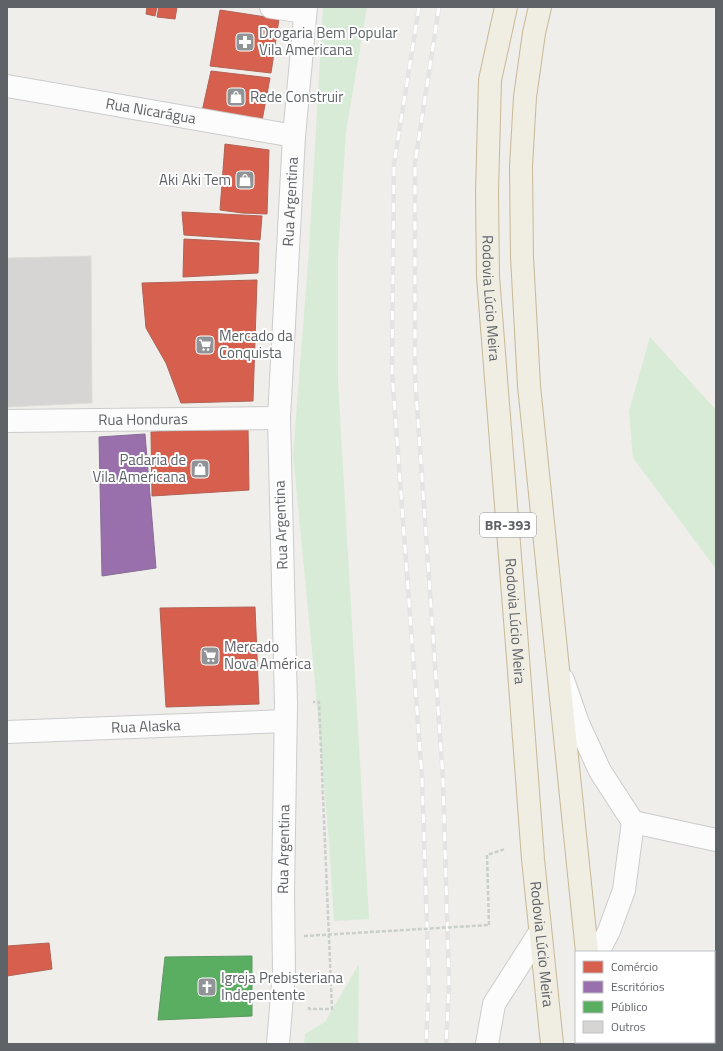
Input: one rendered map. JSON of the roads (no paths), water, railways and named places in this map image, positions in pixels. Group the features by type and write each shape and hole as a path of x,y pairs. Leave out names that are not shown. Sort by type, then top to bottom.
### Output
{"highway":[{"name":"Rodovia Lúcio Meira","path":"506,7 490,80 487,192 488,277 518,650 531,840 552,1044"},
{"name":"BR-393","path":"540,7 534,33 526,97 522,166 522,257 529,386 587,951"}],"street":[{"path":"271,7 305,10"},
{"name":"Rua Argentina","path":"278,1044 284,972 286,712 279,418 294,136 305,10"},
{"name":"Rua Nicarágua","path":"7,86 294,136"},
{"name":"Rua Honduras","path":"7,421 279,418"},
{"path":"557,660 578,723 600,771 633,822 624,890 598,951"},
{"name":"Rua Alaska","path":"7,732 286,712"},
{"path":"633,822 716,840"},
{"path":"486,1044 494,1004 540,932"}],"railway":[{"path":"419,7 394,164 392,372 422,778 429,985 426,1044"},
{"path":"439,7 415,163 415,377 443,779 449,985 446,1044"}],"place":[{"name":"Drogaria Bem Popular Vila Americana","path":"245,42"},
{"name":"Rede Construir","path":"236,97"},
{"name":"Aki Aki Tem","path":"245,180"},
{"name":"Mercado da Conquista","path":"205,345"},
{"name":"Padaria de Vila Americana","path":"200,469"},
{"name":"Mercado Nova América","path":"210,656"},
{"name":"Igreja Prebisteriana Indepentente","path":"207,987"}]}
